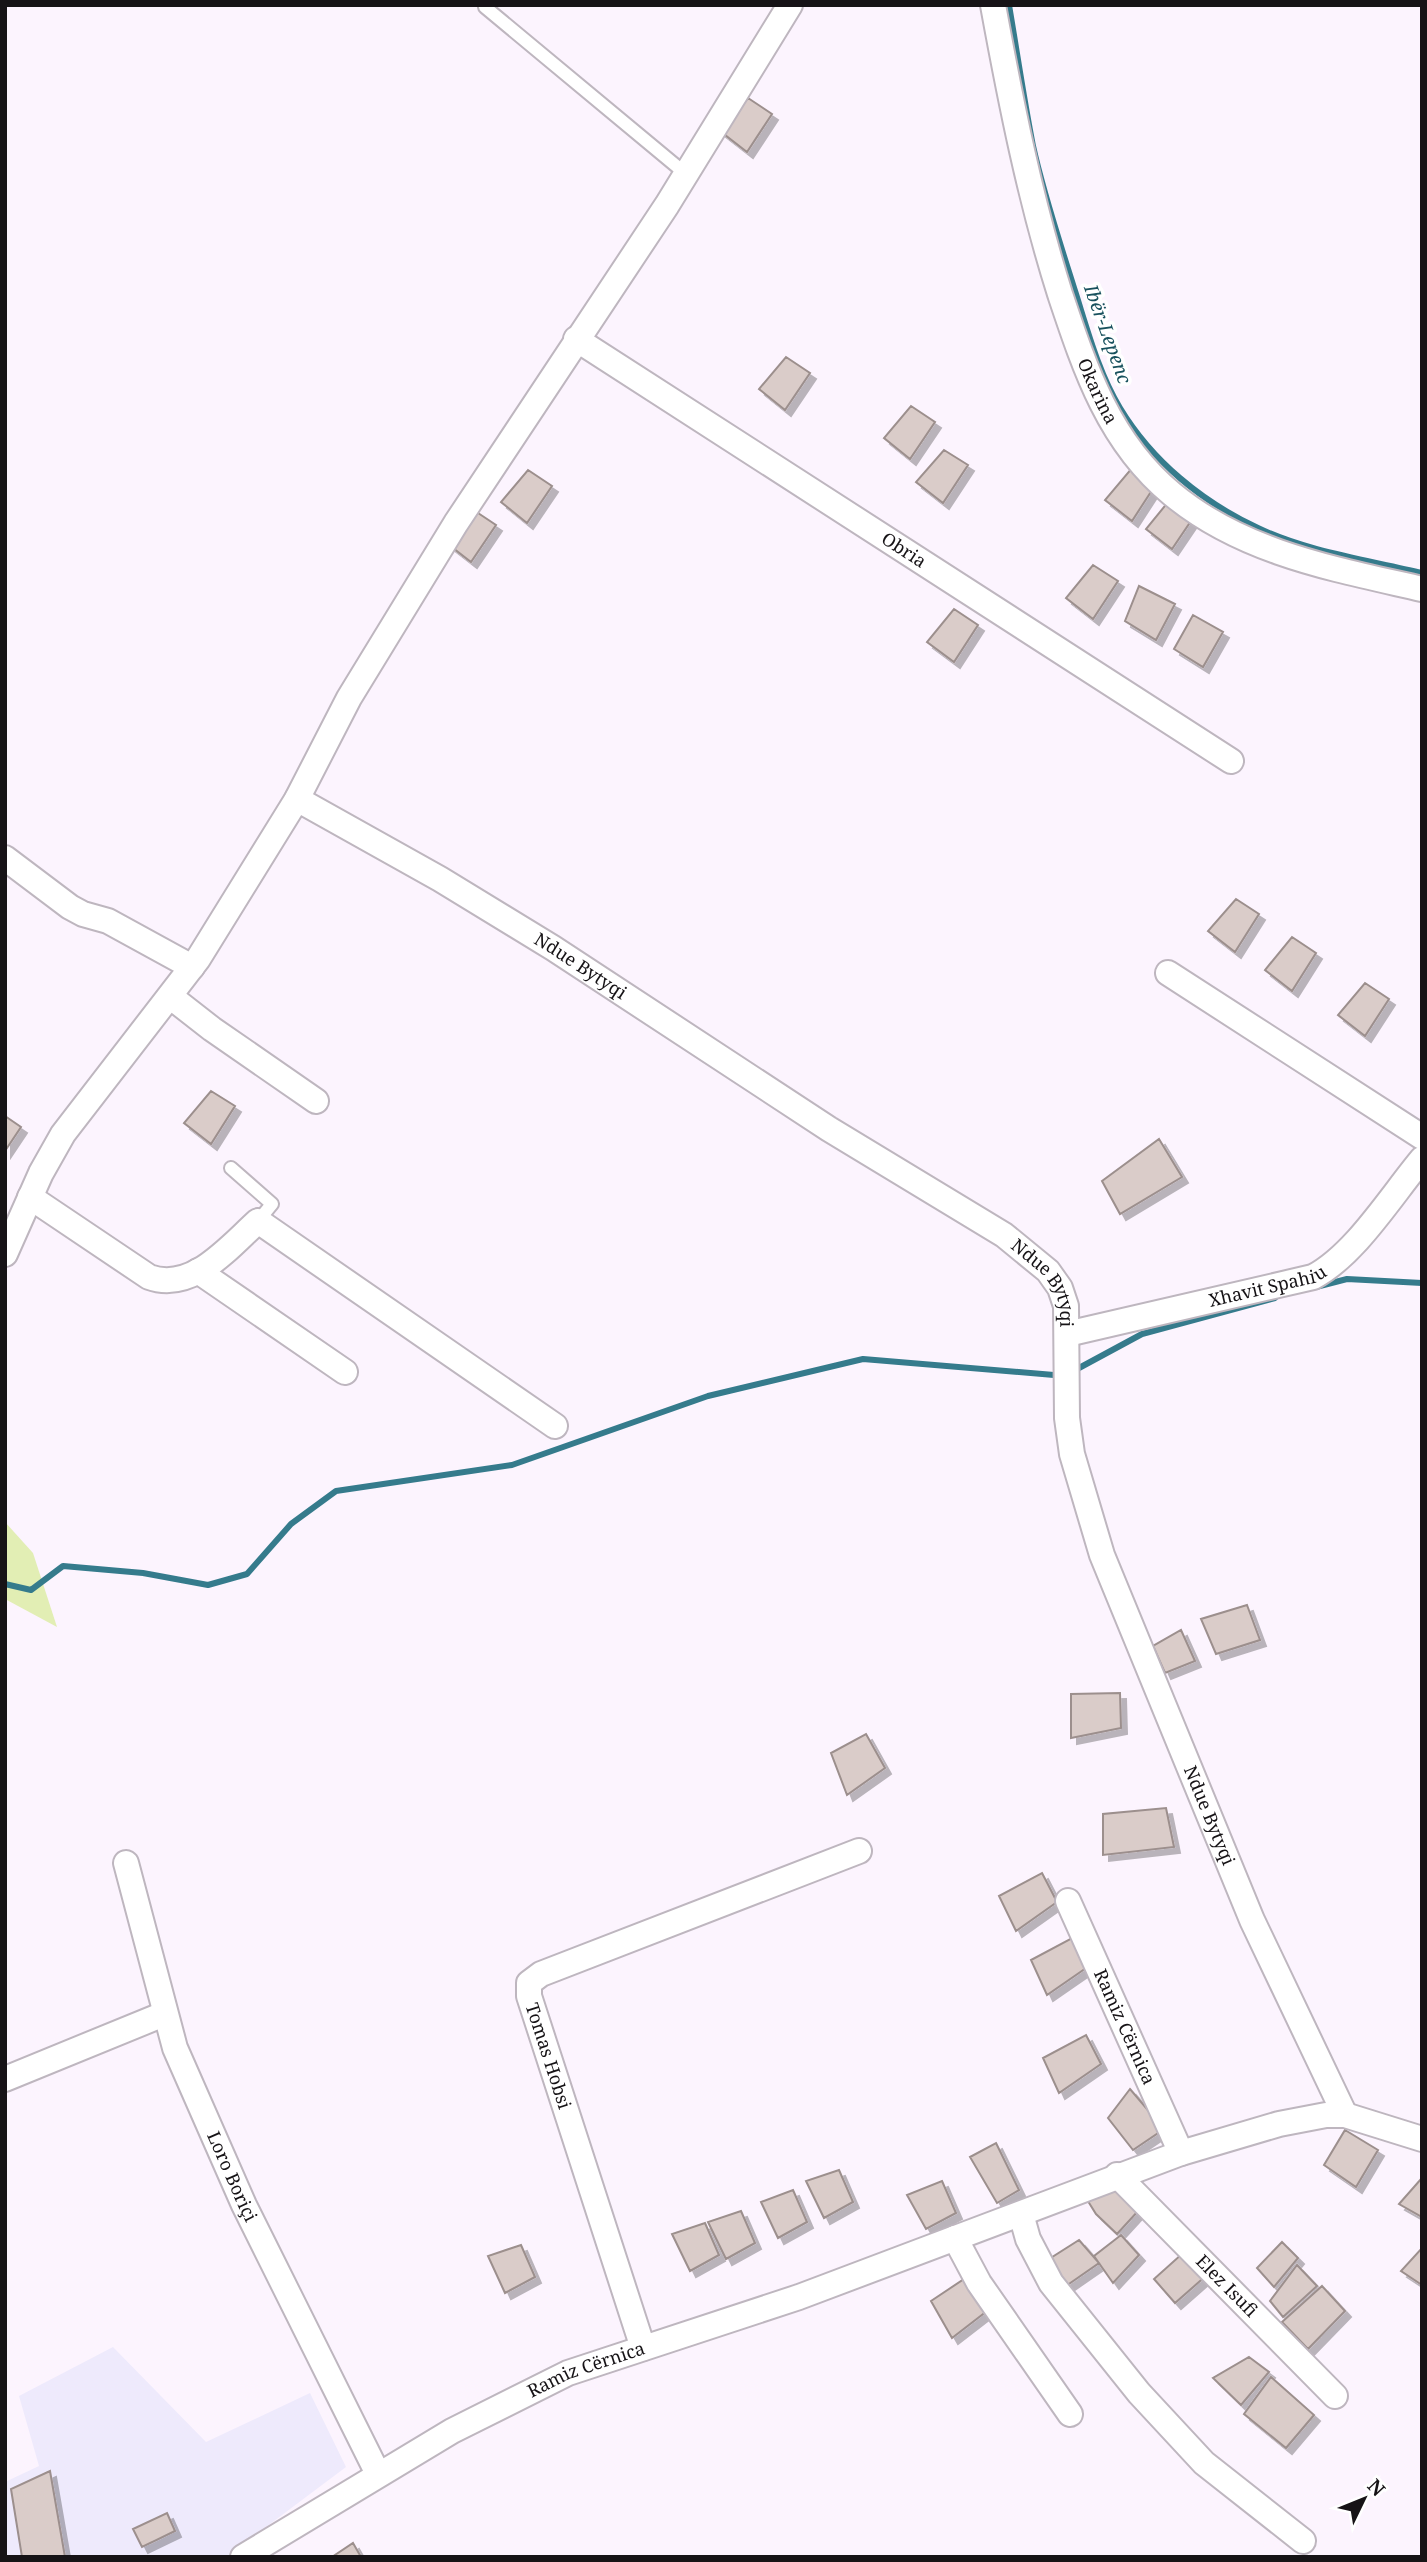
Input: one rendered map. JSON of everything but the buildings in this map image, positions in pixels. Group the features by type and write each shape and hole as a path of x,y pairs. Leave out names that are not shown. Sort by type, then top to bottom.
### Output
{"street":[{"path":"5,1254 30,1197 64,1134 92,1093 192,967 297,799 349,698 456,523 686,174 790,5"},
{"name":"Okarina","path":"993,5 1027,181 1043,239 1089,379 1124,443 1172,495 1240,536 1278,553 1422,589"},
{"name":"Obria","path":"576,339 1231,761"},
{"name":"Ndue Bytyqi","path":"297,799 508,920 828,1129 1004,1235 1030,1254 1060,1288 1066,1306 1067,1418 1072,1454 1102,1555 1252,1920 1345,2115"},
{"path":"5,858 70,907 83,914 108,920 192,967"},
{"path":"1168,973 1422,1137"},
{"path":"171,996 212,1029 316,1101"},
{"name":"Xhavit Spahiu","path":"1067,1334 1312,1277 1327,1269 1351,1245 1422,1158"},
{"path":"30,1197 149,1277 163,1282 179,1281 198,1271 258,1221 555,1426"},
{"path":"198,1271 345,1372"},
{"name":"Tomas Hobsi","path":"643,2348 529,1996 529,1983 541,1974 859,1851"},
{"name":"Loro Boriçi","path":"126,1863 175,2048 244,2205 378,2474"},
{"name":"Ramiz Cërnica","path":"1068,1901 1181,2153"},
{"path":"5,2079 164,2014"},
{"name":"Ramiz Cërnica","path":"243,2557 452,2431 568,2373 736,2320 1021,2214 1117,2175 1279,2124 1345,2115 1422,2139"},
{"name":"Elez Isufi","path":"1117,2175 1335,2396"},
{"path":"1021,2214 1028,2239 1051,2283 1139,2393 1205,2463 1303,2541"},
{"path":"955,2238 986,2293 1070,2414"}],"lane":[{"path":"485,7 686,174"},
{"path":"232,1168 272,1204 258,1221"}],"shaded area":[{"path":"113,2347 206,2442 310,2393 346,2467 226,2557 5,2557 5,2482 39,2466 19,2396"}],"green space":[{"path":"5,1522 33,1553 57,1627 5,1599"}],"waterway":[{"name":"Ibër-Lepenc","path":"1009,5 1033,146 1047,202 1100,367 1120,408 1133,427 1180,478 1237,518 1297,543 1338,555 1422,573"},
{"path":"1316,1287 1347,1279 1422,1283"},
{"path":"1079,1368 1142,1334 1275,1298"},
{"path":"5,1584 31,1590 63,1566 143,1573 208,1585 247,1574 291,1524 336,1491 512,1465 708,1396 863,1359 1054,1375"}]}
